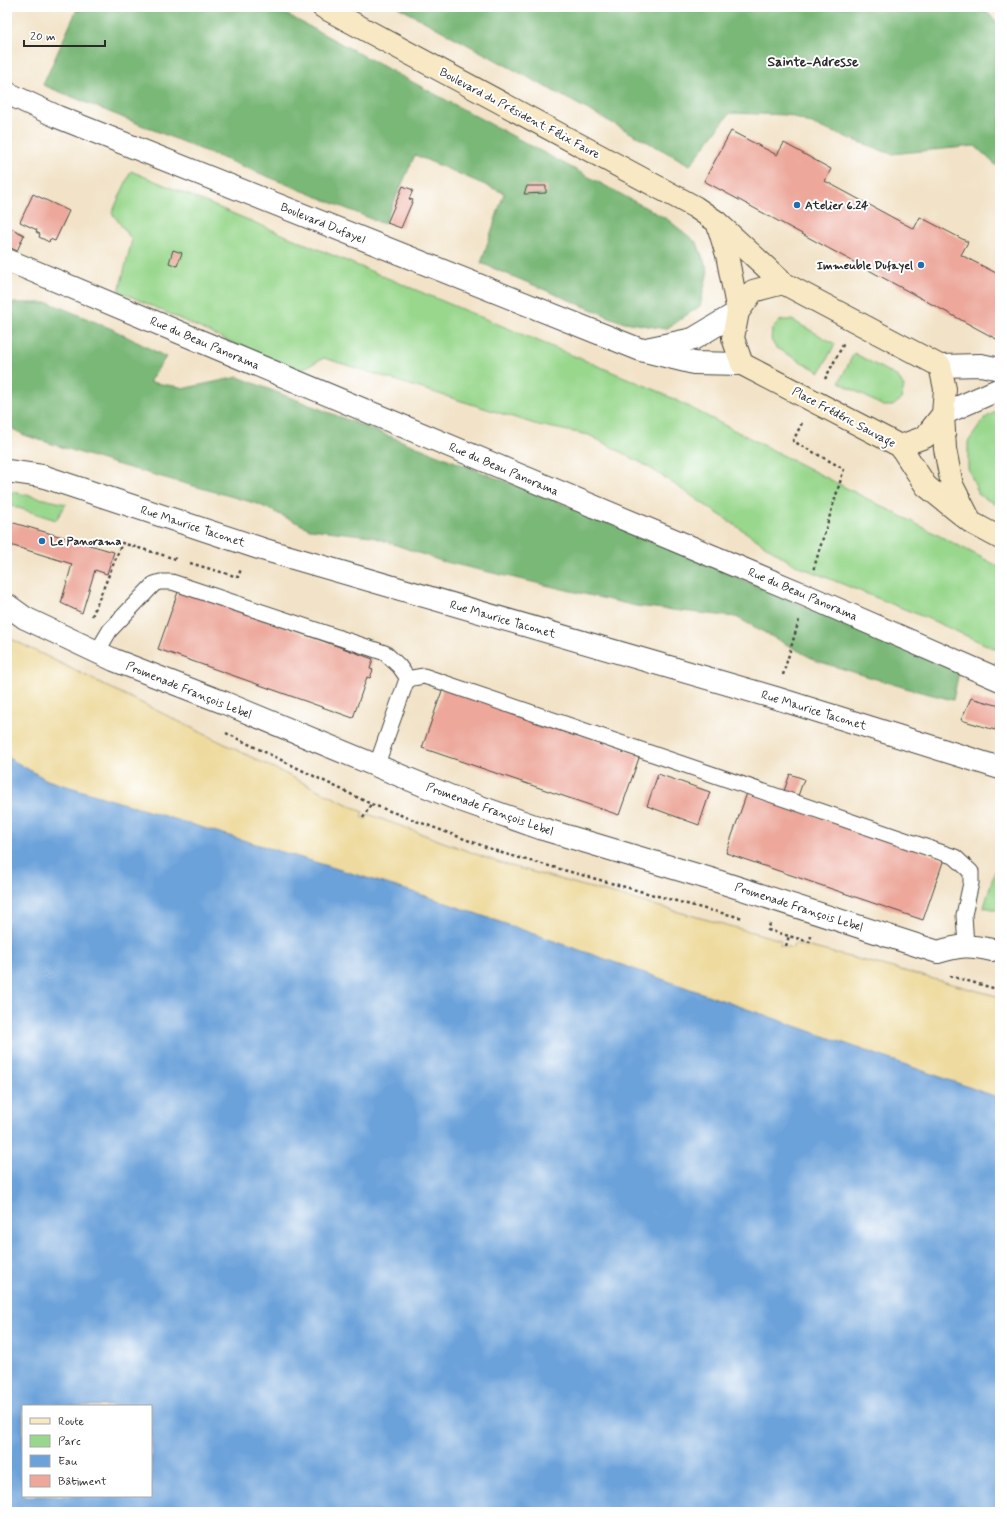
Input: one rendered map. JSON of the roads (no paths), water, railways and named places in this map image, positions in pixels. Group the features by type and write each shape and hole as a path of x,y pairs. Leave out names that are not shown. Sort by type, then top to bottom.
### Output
{"street":[{"name":"Boulevard du Président Félix Faure","path":"322,7 695,207 717,222 783,283"},
{"name":"Boulevard Dufayel","path":"7,93 58,117 641,350 694,363 742,364"},
{"path":"717,222 727,255 738,312 733,338 742,364"},
{"name":"Rue du Beau Panorama","path":"7,260 805,595 1000,680"},
{"path":"641,350 693,339 738,312 754,291 783,283 940,366 981,365 1000,369"},
{"name":"Place Frédéric Sauvage","path":"742,364 900,446 925,437 943,414"},
{"path":"940,366 946,389 943,414 945,449 952,485 972,523"},
{"path":"943,414 1000,389"},
{"path":"900,446 926,486 972,523 1000,538"},
{"name":"Rue Maurice Taconet","path":"7,471 42,476 262,549 776,698 1000,768"},
{"name":"Promenade François Lebel","path":"7,605 25,618 114,660 224,703 376,767 452,797 543,829 714,880 938,952 956,946 973,946 992,950"}],"lane":[{"path":"89,648 110,630 154,584 160,582 172,582 385,653 399,666 409,680"},
{"path":"376,767 406,682 424,676 955,857 971,872 972,883 964,915 966,946"}],"water":[{"path":"7,757 47,780 429,897 1000,1098 1000,1512 7,1512"}],"place":[{"name":"Atelier 6.24","path":"797,205"},
{"name":"Immeuble Dufayel","path":"921,265"},
{"name":"Le Panorama","path":"42,541"}],"district":[{"name":"Sainte-Adresse","path":"813,61"}]}
